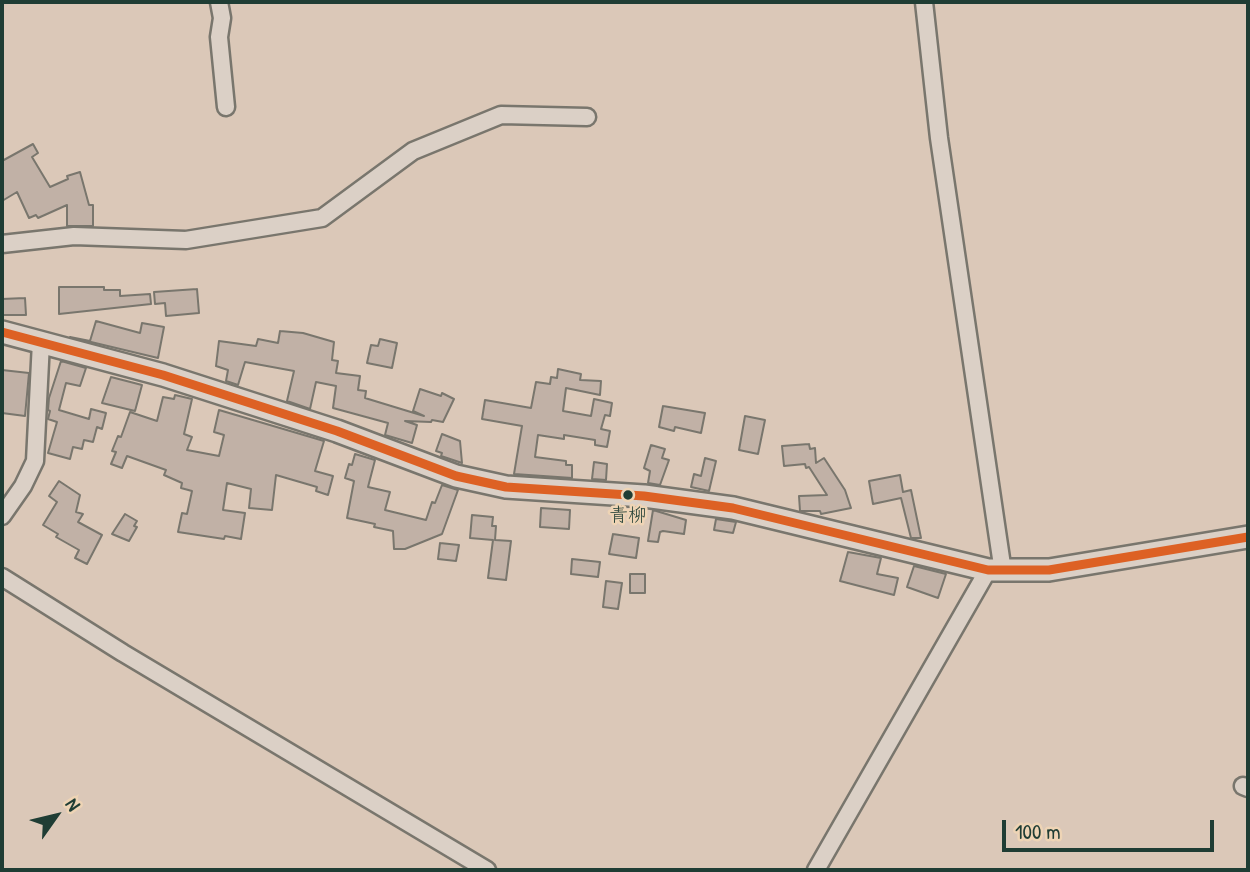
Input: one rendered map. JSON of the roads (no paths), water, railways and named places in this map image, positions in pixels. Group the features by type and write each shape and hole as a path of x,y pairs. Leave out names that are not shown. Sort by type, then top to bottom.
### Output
{"main road":[{"path":"2,332 163,375 324,426 456,476 506,487 644,496 733,508 996,571 1049,570 1248,537"}],"street":[{"path":"219,2 222,18 219,37 226,107"},
{"path":"816,870 996,571 924,2"},
{"path":"2,244 74,236 186,240 322,218 413,151 501,116 587,117"},
{"path":"2,516 23,486 35,461 41,342"},
{"path":"2,577 123,653 487,870"}],"place":[{"name":"青柳","path":"628,495"}]}
